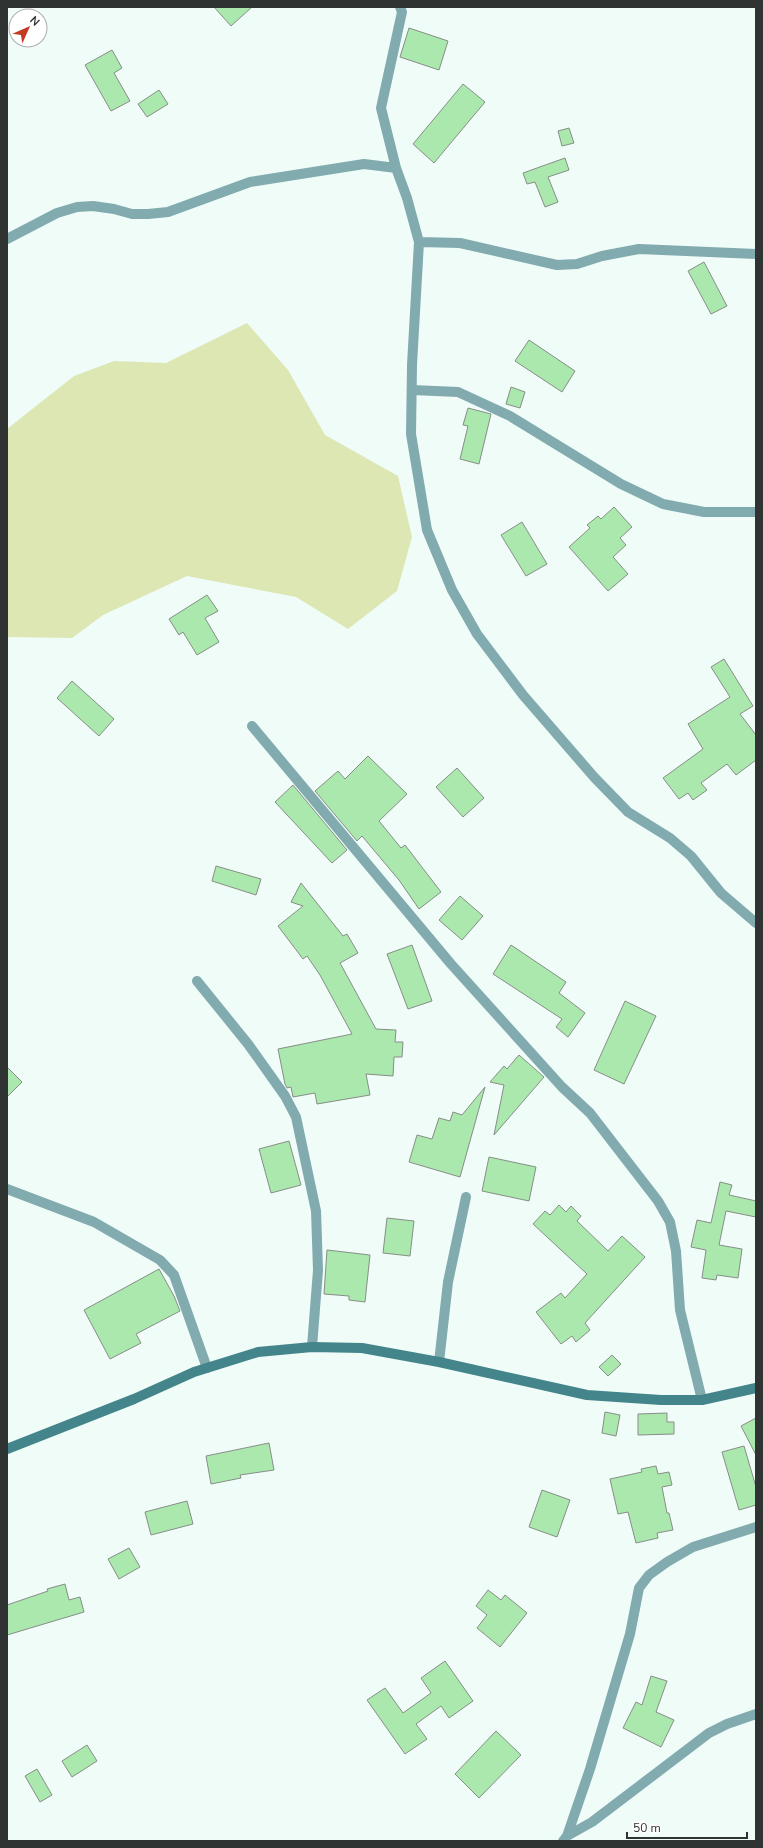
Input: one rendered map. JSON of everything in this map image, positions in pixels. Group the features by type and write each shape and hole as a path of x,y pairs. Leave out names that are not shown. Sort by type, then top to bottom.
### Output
{"main road":[{"path":"7,1449 134,1400 194,1372 258,1352 312,1347 362,1348 439,1362 587,1395 661,1400 702,1400 756,1388"}],"street":[{"path":"400,7 402,12 381,108 396,168 407,198 419,242 411,434 427,530 452,590 477,634 523,695 594,777 628,812 670,838 691,856 721,893 756,923"},
{"path":"7,240 57,213 77,207 93,206 114,209 132,214 168,212 250,182 364,164 396,168"},
{"path":"419,242 460,243 502,251 557,265 577,264 602,256 638,249 756,254"},
{"path":"412,390 458,392 510,416 621,484 663,504 704,512 756,512"},
{"path":"252,726 451,964 562,1086 590,1112 658,1201 670,1222 676,1251 680,1310 702,1400"},
{"path":"197,981 248,1044 285,1096 296,1117 316,1211 318,1270 312,1347"},
{"path":"7,1189 94,1222 160,1260 174,1275 207,1368"},
{"path":"439,1362 448,1282 466,1197"},
{"path":"565,1838 590,1769 630,1634 639,1588 649,1575 667,1562 693,1547 756,1527"},
{"path":"565,1838 592,1822 709,1733 727,1724 756,1714"}],"green space":[{"path":"247,323 288,370 325,435 398,476 412,537 397,591 348,629 296,597 187,576 103,615 72,638 7,637 7,429 74,376 114,361 166,363"}],"building":[{"path":"214,7 252,7 231,26"},
{"path":"409,28 448,41 439,70 400,57"},
{"path":"112,50 122,68 114,73 130,101 111,111 85,65"},
{"path":"463,84 485,102 434,163 413,144"},
{"path":"159,90 168,104 147,117 138,104"},
{"path":"569,128 574,143 562,146 558,131"},
{"path":"565,158 569,170 548,177 558,202 545,207 535,182 527,184 523,173"},
{"path":"704,262 727,306 711,314 688,271"},
{"path":"529,340 575,371 562,392 515,361"},
{"path":"511,387 525,392 520,408 506,404"},
{"path":"468,408 491,414 479,464 460,459 468,426 463,425"},
{"path":"614,507 632,527 620,538 626,545 613,557 628,574 608,591 569,547 590,528 587,525 598,516 601,519"},
{"path":"522,522 547,564 526,576 501,535"},
{"path":"207,595 218,611 205,618 219,642 197,655 183,632 179,635 169,619"},
{"path":"724,659 753,706 740,714 756,735 756,760 736,775 727,764 701,783 707,790 693,800 688,793 679,799 663,778 703,749 688,724 730,697 711,667"},
{"path":"72,681 114,719 99,736 57,698"},
{"path":"368,756 407,794 379,821 401,848 405,845 441,892 419,909 399,880 362,836 357,841 315,791 338,771 345,779"},
{"path":"457,768 484,798 463,817 436,787"},
{"path":"293,785 347,850 332,863 275,802"},
{"path":"216,866 261,879 256,895 212,881"},
{"path":"301,883 343,936 347,934 358,953 340,963 376,1029 396,1030 395,1042 403,1042 402,1057 394,1057 393,1076 366,1074 370,1095 317,1104 315,1093 293,1097 291,1087 287,1088 285,1084 278,1049 352,1034 320,975 307,956 303,959 278,926 303,906 291,902"},
{"path":"460,896 483,916 462,940 439,920"},
{"path":"412,945 432,1001 408,1009 387,954"},
{"path":"511,945 566,982 559,993 585,1013 568,1037 556,1027 562,1019 493,974"},
{"path":"625,1001 656,1016 624,1084 594,1070"},
{"path":"519,1055 544,1077 494,1135 504,1085 490,1082 504,1066 507,1069"},
{"path":"7,1067 22,1082 7,1097"},
{"path":"485,1087 460,1177 409,1162 417,1135 432,1139 439,1118 450,1121 453,1112 462,1115"},
{"path":"289,1141 301,1185 271,1193 259,1149"},
{"path":"489,1157 536,1167 529,1201 482,1191"},
{"path":"720,1182 732,1185 729,1195 756,1201 756,1217 726,1211 719,1245 742,1249 738,1278 717,1275 716,1280 702,1278 706,1250 691,1247 697,1220 711,1223"},
{"path":"559,1205 566,1212 571,1206 581,1216 577,1221 608,1251 622,1236 645,1257 585,1323 590,1330 576,1342 572,1336 561,1344 536,1312 561,1293 565,1298 587,1274 533,1224 545,1211 550,1215"},
{"path":"387,1218 414,1221 410,1256 383,1253"},
{"path":"327,1250 370,1255 365,1302 349,1300 349,1296 324,1294"},
{"path":"159,1269 174,1296 180,1311 136,1334 141,1343 110,1359 84,1310"},
{"path":"612,1355 621,1364 608,1376 599,1367"},
{"path":"605,1412 620,1415 616,1436 602,1433"},
{"path":"667,1413 667,1422 674,1422 674,1434 638,1435 638,1414"},
{"path":"756,1418 756,1455 741,1426"},
{"path":"269,1443 274,1470 240,1475 241,1478 211,1484 206,1456"},
{"path":"744,1446 756,1487 756,1505 739,1510 722,1452"},
{"path":"656,1466 658,1474 669,1472 672,1485 662,1487 667,1513 669,1513 673,1530 657,1533 658,1538 636,1543 628,1512 618,1514 610,1479 642,1472 641,1469"},
{"path":"542,1490 570,1500 557,1537 529,1527"},
{"path":"187,1501 193,1524 151,1535 145,1512"},
{"path":"129,1548 140,1567 119,1579 108,1559"},
{"path":"65,1584 69,1600 80,1597 84,1612 7,1635 7,1605 48,1591 47,1589"},
{"path":"488,1590 501,1600 505,1595 527,1613 500,1647 477,1628 487,1615 476,1606"},
{"path":"445,1661 473,1701 449,1718 441,1706 416,1724 427,1739 405,1754 367,1700 385,1688 403,1713 431,1693 421,1678"},
{"path":"651,1676 667,1681 656,1712 674,1720 661,1747 623,1728 636,1702 642,1705"},
{"path":"496,1731 521,1755 479,1798 455,1774"},
{"path":"87,1745 97,1761 72,1777 62,1761"},
{"path":"37,1769 52,1795 40,1802 25,1776"}]}
